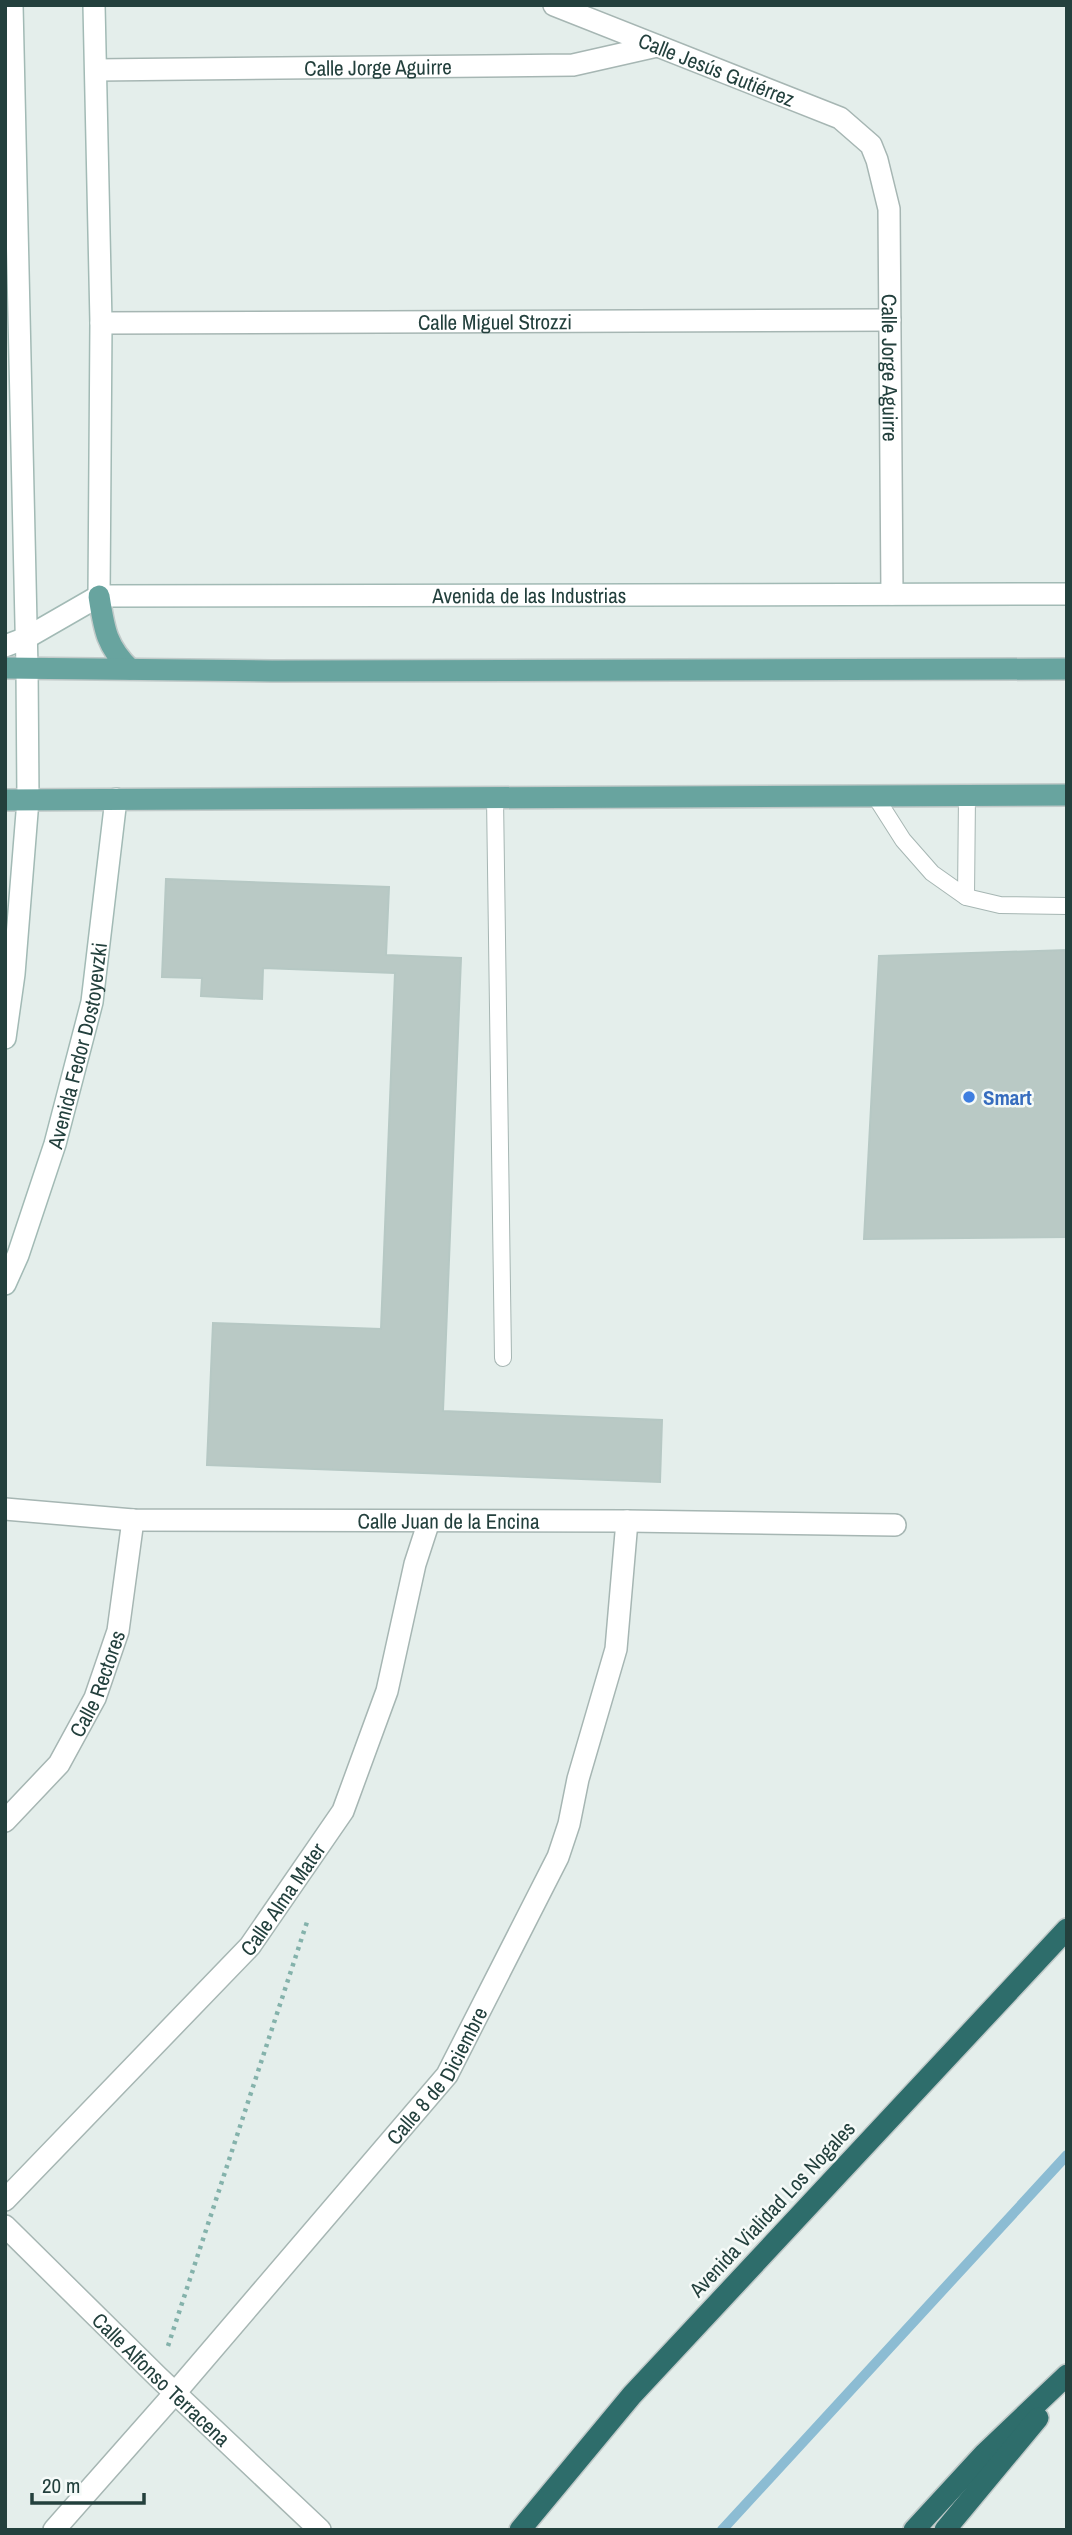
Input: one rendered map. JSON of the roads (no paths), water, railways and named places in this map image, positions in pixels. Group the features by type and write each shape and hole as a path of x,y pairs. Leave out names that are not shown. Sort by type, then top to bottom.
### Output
{"highway":[{"name":"Avenida Vialidad Los Nogales","path":"520,2530 632,2395 1067,1929"},
{"path":"914,2530 984,2454 1067,2375"},
{"path":"945,2530 1067,2383"}],"main road":[{"path":"99,596 104,631 118,658 130,669"},
{"path":"5,668 286,671 1067,669"},
{"path":"5,800 1067,794"}],"street":[{"path":"5,1038 14,974 28,800 27,668 10,121 12,5"},
{"path":"94,5 101,323 99,596"},
{"name":"Calle Jesús Gutiérrez","path":"554,5 840,118 871,145"},
{"name":"Calle Jorge Aguirre","path":"96,70 573,65 657,46"},
{"name":"Calle Jorge Aguirre","path":"871,145 889,209 892,594"},
{"name":"Calle Miguel Strozzi","path":"101,323 890,320"},
{"name":"Avenida de las Industrias","path":"5,646 26,638 99,596 1067,594"},
{"name":"Avenida Fedor Dostoyevzki","path":"5,1284 18,1255 55,1144 92,1002 116,799"},
{"name":"Calle Juan de la Encina","path":"5,1509 133,1520 627,1521 895,1525"},
{"name":"Calle Rectores","path":"5,1821 59,1764 96,1698 118,1631 133,1520"},
{"name":"Calle Alma Mater","path":"5,2200 250,1946 343,1811 387,1691 415,1564 429,1521"},
{"name":"Calle 8 de Diciembre","path":"54,2530 447,2075 558,1857 569,1824 578,1779 616,1649 627,1521"},
{"name":"Calle Alfonso Terracena","path":"5,2226 158,2377 320,2530"}],"lane":[{"path":"966,897 967,795"},
{"path":"875,796 903,840 932,873 966,897 1000,905 1067,906"},
{"path":"495,798 503,1358"}],"waterway":[{"path":"722,2530 1067,2155"}],"place":[{"name":"Smart","path":"969,1097"}]}
